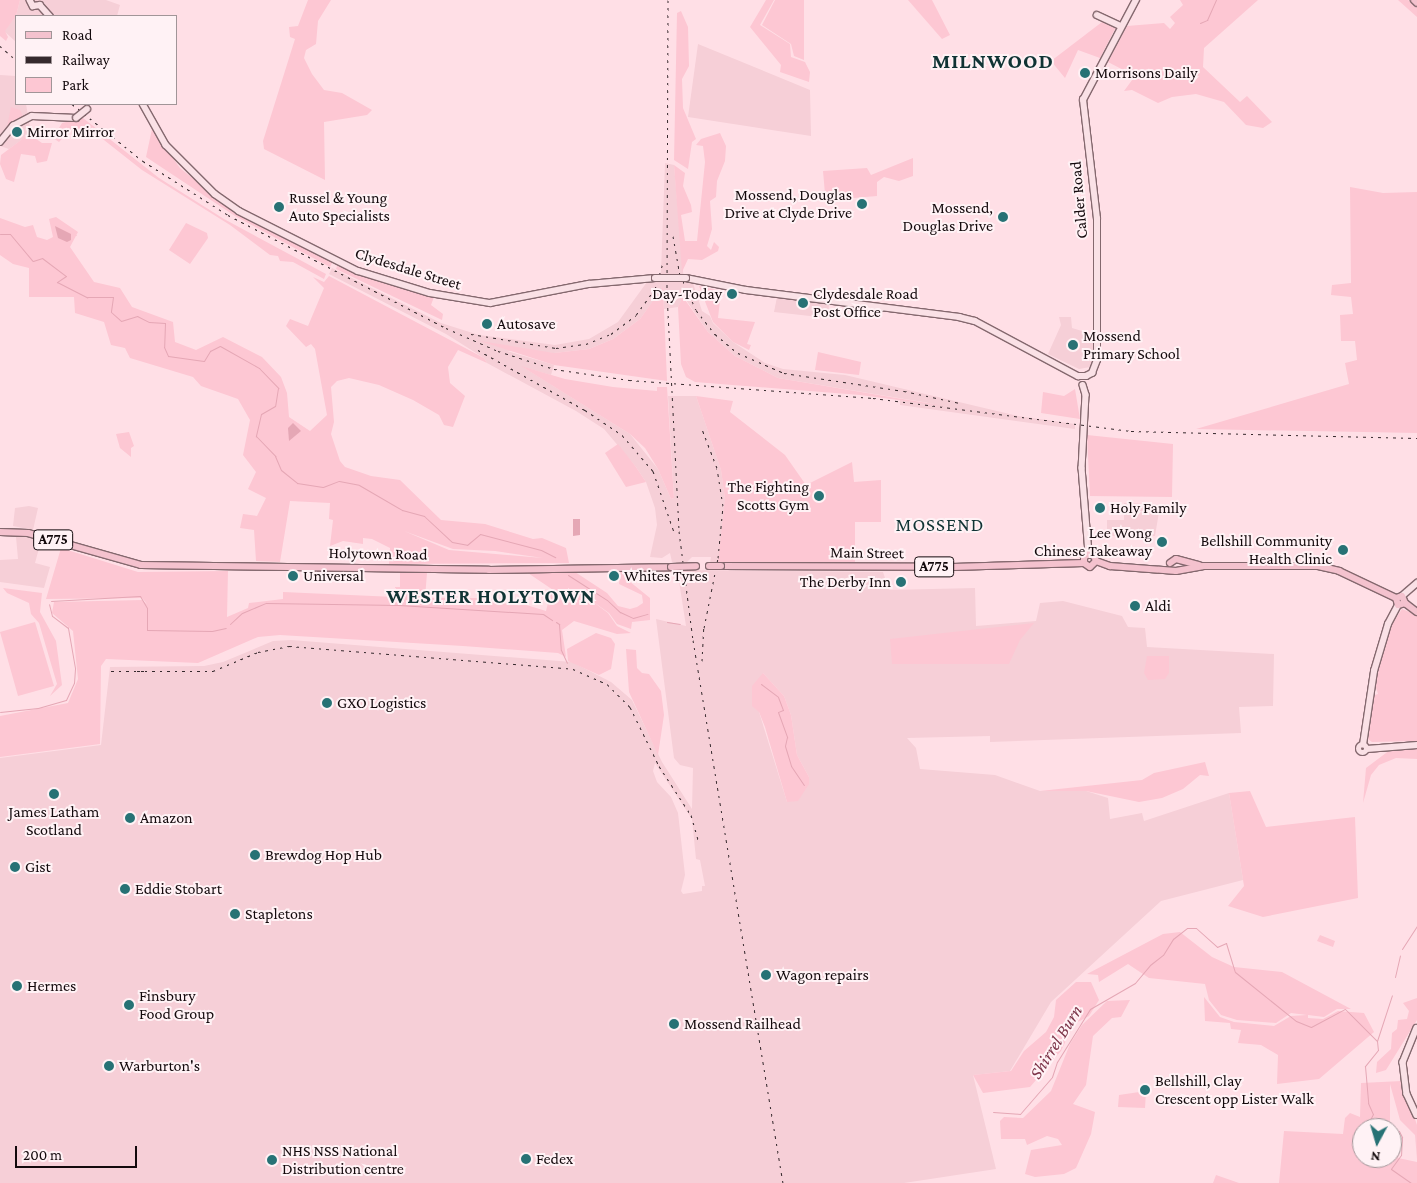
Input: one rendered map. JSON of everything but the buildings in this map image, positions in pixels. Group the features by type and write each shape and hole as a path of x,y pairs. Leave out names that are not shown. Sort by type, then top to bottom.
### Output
{"main road":[{"path":"30,0 33,6 40,2 49,15"},
{"name":"Calder Road","path":"1083,385 1087,382 1086,376 1092,373 1097,360 1097,248 1096,211 1083,100 1136,0"},
{"path":"1414,0 1417,3"},
{"path":"1097,15 1121,26"},
{"name":"Clydesdale Street","path":"144,105 166,145 215,194 247,216 358,270 430,292 490,303 589,284 656,278 686,278 746,290 959,317 975,321 1078,376"},
{"path":"0,142 13,126 32,116 76,118 88,106"},
{"path":"1086,376 1078,376 1077,382 1083,385 1086,395 1082,468 1089,554"},
{"name":"Holytown Road","path":"0,532 24,531 134,564 157,566 482,570 650,567"},
{"path":"1089,554 1094,556 1096,561 1110,566 1171,566 1181,568 1202,566 1318,566 1346,574 1400,600 1417,612"},
{"path":"1089,554 1084,557 1084,563 1090,567 1096,561"},
{"path":"1171,566 1174,559 1202,566"},
{"path":"1180,560 1181,568"},
{"name":"Main Street","path":"650,567 953,568 1084,563"},
{"path":"1417,583 1400,600 1388,624 1374,672 1365,747 1417,745"},
{"path":"1417,1028 1403,1062 1407,1094 1417,1115"}],"shaded area":[{"path":"20,0 106,0 120,5 117,15 16,15"},
{"path":"15,17 15,41 4,31"},
{"path":"698,44 810,90 811,136 688,117"},
{"path":"0,75 15,76 15,105 26,105 31,133 9,149 0,146"},
{"path":"665,163 674,165 684,282 693,283 702,311 710,316 713,323 733,342 765,363 783,369 845,375 1018,416 1075,424 1075,429 900,405 900,400 935,404 778,378 735,356 708,332 684,297 678,307 664,309 663,288 640,319 613,339 589,349 554,353 507,351 554,365 551,375 523,367 630,434 658,469 671,499 674,498 668,396 696,396 721,470 725,499 724,529 718,563 710,563 711,557 692,557 687,562 688,570 883,572 889,590 975,588 976,626 1036,621 1040,603 1063,601 1122,616 1128,627 1145,628 1147,647 1274,654 1273,706 1239,707 1241,733 990,742 990,736 907,738 916,748 920,769 995,775 1040,791 1086,791 1108,798 1110,819 1142,813 1144,821 1229,793 1243,880 1161,901 1051,1002 1010,1071 973,1075 996,1169 904,1183 0,1183 0,758 101,745 110,667 204,666 223,662 273,641 291,640 572,662 611,682 632,700 662,762 692,809 693,768 680,765 674,758 656,619 686,626 676,562 672,562 670,553 662,558 650,557 657,525 655,508 646,482 636,467 604,429 576,411 487,363 484,358 446,334 329,274 332,268 441,323 479,335 555,345 589,339 618,322 647,282 656,282 661,272","holes":["763,673 784,696 791,715 797,755 809,777 787,802 759,712","655,763 692,819 696,859 700,860 705,886 702,886 702,891 683,894 681,891 685,875 678,813 671,797 657,782 653,771"]},
{"path":"55,226 71,234 71,240 67,242 58,238"},
{"path":"777,297 829,303 828,318 774,312"},
{"name":"Mossend Primary School","path":"1059,317 1071,317 1072,328 1095,335 1094,358 1090,367 1079,369 1048,354 1061,325"},
{"path":"293,423 301,431 289,441 288,428"},
{"path":"1124,503 1169,505 1172,512 1159,512 1155,536 1107,536 1107,520 1124,520"},
{"path":"29,506 38,508 33,530 13,526 15,508"},
{"path":"573,519 580,519 580,535 573,536"},
{"path":"21,535 41,541 35,563 50,567 44,588 0,582 0,560 18,559 16,537"}],"green space":[{"path":"0,0 20,0 16,15 5,31 8,37 6,41 0,36"},
{"path":"308,0 331,0 318,21 316,44 306,50 304,58 312,74 324,90 342,93 372,110 367,115 324,122 325,180 264,149 263,141 295,39 290,37 289,27 298,26"},
{"path":"766,0 774,0 760,25 790,44 791,57 805,62 810,72 809,82 780,72 781,65 750,27"},
{"path":"775,0 804,0 804,60 794,56 791,44 762,25"},
{"path":"908,0 932,0 950,35 942,39"},
{"path":"1180,0 1258,0 1204,48 1203,67 1240,102 1247,96 1272,122 1263,128 1246,125 1224,102 1196,94 1172,97 1158,103 1132,90 1124,91 1135,76 1108,62 1127,26 1164,23 1170,29 1175,23 1170,17 1183,5"},
{"path":"1398,0 1408,0 1417,8 1417,17"},
{"path":"681,11 688,27 689,66 682,79 683,108 696,139 692,142 688,169 674,160 677,13"},
{"path":"1102,22 1116,27 1100,58 1078,50 1065,78 1051,61"},
{"path":"11,107 20,110 23,116 7,127"},
{"path":"83,118 159,178 224,219 326,274 324,279 293,262 280,261 278,256 270,255 230,225 142,170 90,129 82,138 70,130 59,142 53,138 62,123"},
{"path":"152,129 180,168 224,204 333,261 330,267 235,216 146,157"},
{"path":"720,133 726,146 725,161 717,181 716,197 710,201 712,229 707,246 711,250 714,242 719,247 718,251 702,260 688,259 682,272 674,165 685,173 683,186 691,205 692,212 681,215 685,241 697,241 705,162 703,146 696,145 701,139"},
{"path":"29,134 42,143 52,143 47,161 37,163 35,156 21,154 14,182 6,179 0,164 1,155"},
{"path":"913,158 913,176 899,181 884,177 877,182 877,196 830,200 825,194 823,171 867,168 871,175"},
{"path":"1350,187 1383,193 1417,192 1417,433 1196,429 1349,384 1345,363 1357,360 1355,341 1341,341 1340,315 1353,314 1351,297 1331,295 1332,285 1351,283"},
{"path":"56,217 78,232 70,247 94,282 120,288 132,307 173,322 175,342 196,350 223,337 262,357 281,377 287,393 289,417 310,431 327,415 315,349 311,344 306,347 286,326 290,319 308,326 324,288 313,277 324,282 329,276 484,358 487,363 458,350 448,367 450,383 465,396 453,427 444,425 439,415 413,400 379,385 349,378 337,381 331,387 334,422 331,434 340,461 345,467 371,476 400,480 441,520 485,524 533,539 542,538 566,548 569,563 389,564 390,548 372,539 363,538 363,544 343,541 330,546 333,520 329,519 330,503 290,501 280,562 256,561 254,530 240,528 243,514 257,516 266,498 248,489 256,472 243,455 250,420 238,399 201,386 193,377 130,358 125,348 111,345 104,322 75,313 74,297 29,297 29,268 13,264 0,255 0,218 25,227 33,225 37,237 47,240 53,237 49,219","holes":["404,531 453,549 495,551 543,558 449,550"]},
{"path":"186,223 207,233 208,238 190,264 169,250"},
{"path":"337,266 434,297 431,305 443,314 442,320 336,269"},
{"path":"699,286 721,291 718,318 755,322 747,344 751,345 749,350 733,342 713,322"},
{"path":"663,287 667,381 554,365 480,341 554,353 589,349 613,339 640,319"},
{"path":"683,297 708,332 735,356 778,378 944,406 860,395 695,382 686,377 681,364 678,307"},
{"path":"818,352 861,362 859,375 815,370"},
{"path":"521,366 565,379 613,387 657,391 657,387 667,387 674,498 671,499 658,469 645,448 630,434"},
{"path":"1075,389 1080,419 1041,413 1043,392 1064,396"},
{"path":"696,396 733,401 730,412 785,455 806,485 852,462 854,482 881,480 881,522 855,522 855,562 718,563 725,499 721,470"},
{"path":"129,432 134,446 131,448 131,457 120,448 116,434"},
{"path":"1087,435 1173,444 1172,497 1090,496"},
{"path":"618,444 646,482 626,487 605,453"},
{"path":"61,548 138,572 228,571 227,617 248,608 249,603 283,599 283,592 395,597 395,587 400,587 400,572 427,573 425,598 489,598 510,605 510,600 546,611 551,591 556,592 528,573 575,572 607,593 618,606 630,609 643,603 642,595 619,584 620,570 627,570 629,581 650,598 650,620 632,622 631,629 617,624 609,613 588,598 608,613 617,626 631,633 617,634 574,621 562,630 566,657 558,653 280,635 258,637 198,663 106,659 101,666 100,744 0,757 0,716 68,703 78,679 73,631 52,613 54,602 142,600 147,604 142,598 46,599"},
{"path":"3,588 42,593 40,612 56,641 62,685 50,696 57,684 39,623 31,614 29,603 7,593"},
{"path":"1402,609 1417,615 1417,741 1372,742 1368,739 1372,696 1378,694 1375,684 1390,627"},
{"path":"35,622 54,686 18,696 0,632"},
{"path":"1034,623 1020,640 1009,664 892,664 890,639"},
{"path":"596,633 611,638 615,644 611,669 599,675 568,661 567,649"},
{"path":"626,649 636,650 637,668 642,673 649,674 661,691 664,715 658,755 629,692"},
{"path":"1147,656 1169,656 1169,673 1165,679 1148,680 1144,673"},
{"path":"763,673 784,696 791,715 797,755 809,777 809,784 798,801 787,802 765,727 759,712 752,706 752,686"},
{"path":"1417,749 1417,759 1396,758 1379,765 1371,775 1363,803 1366,768 1390,750"},
{"path":"1205,762 1209,776 1200,775 1183,789 1162,798 1139,802 1086,791 1040,791 1142,780 1154,773"},
{"path":"1250,791 1266,827 1355,817 1358,898 1263,917 1228,906 1244,886 1229,793"},
{"path":"1180,932 1212,957 1234,967 1282,972 1351,1009 1337,1009 1324,1017 1308,1015 1308,1018 1323,1019 1338,1011 1364,1013 1374,1032 1319,1079 1277,1084 1278,1055 1261,1045 1238,1043 1241,1030 1231,1029 1230,1023 1205,1021 1204,997 1220,1017 1234,1022 1274,1026 1291,1016 1307,1015 1291,1013 1276,1023 1237,1020 1221,1015 1209,1000 1205,984 1149,978 1128,964 1099,982 1098,975 1087,974 1163,934"},
{"path":"1320,935 1335,941 1333,947 1317,941"},
{"path":"1076,982 1091,982 1099,1000 1089,1016 1074,1024 1061,1051 1030,1087 983,1093 973,1075 1011,1071 1024,1051 1046,1032 1054,1017 1056,1000"},
{"path":"1417,998 1417,1020 1386,1070 1376,1073 1377,1062 1391,1049 1392,1033 1397,1029 1398,1020 1407,1019 1409,1011 1403,1003"},
{"path":"1130,1000 1121,1017 1112,1018 1093,1036 1086,1085 1073,1104 1095,1112 1091,1134 1076,1168 1064,1174 1035,1177 1025,1174 1031,1150 1062,1145 1058,1139 1047,1136 1027,1145 1025,1139 1001,1139 1000,1121 1004,1117 1023,1118 1051,1091 1070,1044 1082,1025 1107,1001"},
{"path":"1402,1081 1417,1125 1417,1159 1415,1135 1402,1122 1402,1118 1399,1118 1390,1084 1390,1118 1352,1118 1352,1168 1402,1168 1402,1159 1417,1162 1417,1183 1279,1183 1284,1131 1343,1134 1345,1118 1350,1113 1360,1117 1361,1083"},
{"path":"1146,1091 1145,1108 1118,1107 1119,1095"},
{"path":"1216,1175 1239,1183 1213,1183"}],"waterway":[{"path":"1200,23 1207,20 1216,0"},
{"path":"0,234 10,234 33,261 42,258 66,276 57,282 87,297 113,297 111,312 121,321 137,316 149,322 165,323 164,347 168,356 204,361 210,351 220,346 259,368 278,388 275,406 261,414 256,436 275,456 281,470 297,483 323,487 339,481 359,485 402,510 424,516 452,542 467,545 480,534 541,550 555,557"},
{"path":"568,575 607,600 620,612 633,618 647,614"},
{"path":"51,601 140,596 147,608 147,630 212,631 226,628"},
{"path":"230,624 242,613 266,603 399,605 543,614 552,620"},
{"path":"0,712 38,708 66,700 74,683 75,668 68,628 52,616 49,604"},
{"path":"556,622 559,624 561,650 567,663"},
{"path":"667,622 680,624"},
{"name":"Shirrel Burn","path":"761,684 778,697 783,710 778,712 787,737 785,746 791,766 804,785"},
{"path":"1402,949 1417,926"},
{"name":"Shirrel Burn","path":"993,1112 1020,1114 1052,1077 1057,1062 1090,1009 1135,983 1150,965 1163,955 1173,939 1187,928 1196,928 1217,947 1226,943 1235,972 1296,1021 1311,1027 1345,1009 1377,1041 1378,1050 1365,1066 1368,1103 1373,1114 1371,1118"},
{"path":"1395,977 1400,956"},
{"path":"1377,1041 1392,995"},
{"name":"Shirrel Burn","path":"1392,1168 1411,1183"}],"railway":[{"path":"668,0 667,293 679,531 693,640 783,1183"},
{"path":"0,46 15,59"},
{"path":"73,105 143,161 228,215 446,328 498,351 554,369 629,380 873,398 1131,431 1417,438"},
{"path":"673,236 680,274 696,310 715,334 738,353 784,373 904,391 960,403"},
{"path":"471,334 556,348 586,344 611,334 636,315 655,289 663,263"},
{"path":"478,350 585,410 622,435 653,471 674,532"},
{"path":"702,429 717,468 723,506 718,558 704,628 702,661"},
{"path":"137,671 213,671 258,652 289,646 573,669 607,684 630,707 659,766 691,815 699,843"},
{"path":"111,671 144,671"}],"place":[{"name":"Morrisons Daily","path":"1085,73"},
{"name":"Mirror Mirror","path":"17,132"},
{"name":"Mossend, Douglas Drive at Clyde Drive","path":"862,204"},
{"name":"Russel & Young Auto Specialists","path":"279,207"},
{"name":"Mossend, Douglas Drive","path":"1003,217"},
{"name":"Day-Today","path":"732,294"},
{"name":"Clydesdale Road Post Office","path":"803,303"},
{"name":"Autosave","path":"487,324"},
{"name":"Mossend Primary School","path":"1073,345"},
{"name":"The Fighting Scotts Gym","path":"819,496"},
{"name":"Holy Family","path":"1100,508"},
{"name":"Lee Wong Chinese Takeaway","path":"1162,542"},
{"name":"Bellshill Community Health Clinic","path":"1343,550"},
{"name":"Universal","path":"293,576"},
{"name":"Whites Tyres","path":"614,576"},
{"name":"The Derby Inn","path":"901,582"},
{"name":"Aldi","path":"1135,606"},
{"name":"GXO Logistics","path":"327,703"},
{"name":"James Latham Scotland","path":"54,794"},
{"name":"Amazon","path":"130,818"},
{"name":"Brewdog Hop Hub","path":"255,855"},
{"name":"Gist","path":"15,867"},
{"name":"Eddie Stobart","path":"125,889"},
{"name":"Stapletons","path":"235,914"},
{"name":"Wagon repairs","path":"766,975"},
{"name":"Hermes","path":"17,986"},
{"name":"Finsbury Food Group","path":"129,1005"},
{"name":"Mossend Railhead","path":"674,1024"},
{"name":"Warburton's","path":"109,1066"},
{"name":"Bellshill, Clay Crescent opp Lister Walk","path":"1145,1090"},
{"name":"Fedex","path":"526,1159"},
{"name":"NHS NSS National Distribution centre","path":"272,1160"}],"district":[{"name":"MILNWOOD","path":"993,61"},
{"name":"MOSSEND","path":"940,525"},
{"name":"WESTER HOLYTOWN","path":"491,596"}]}
